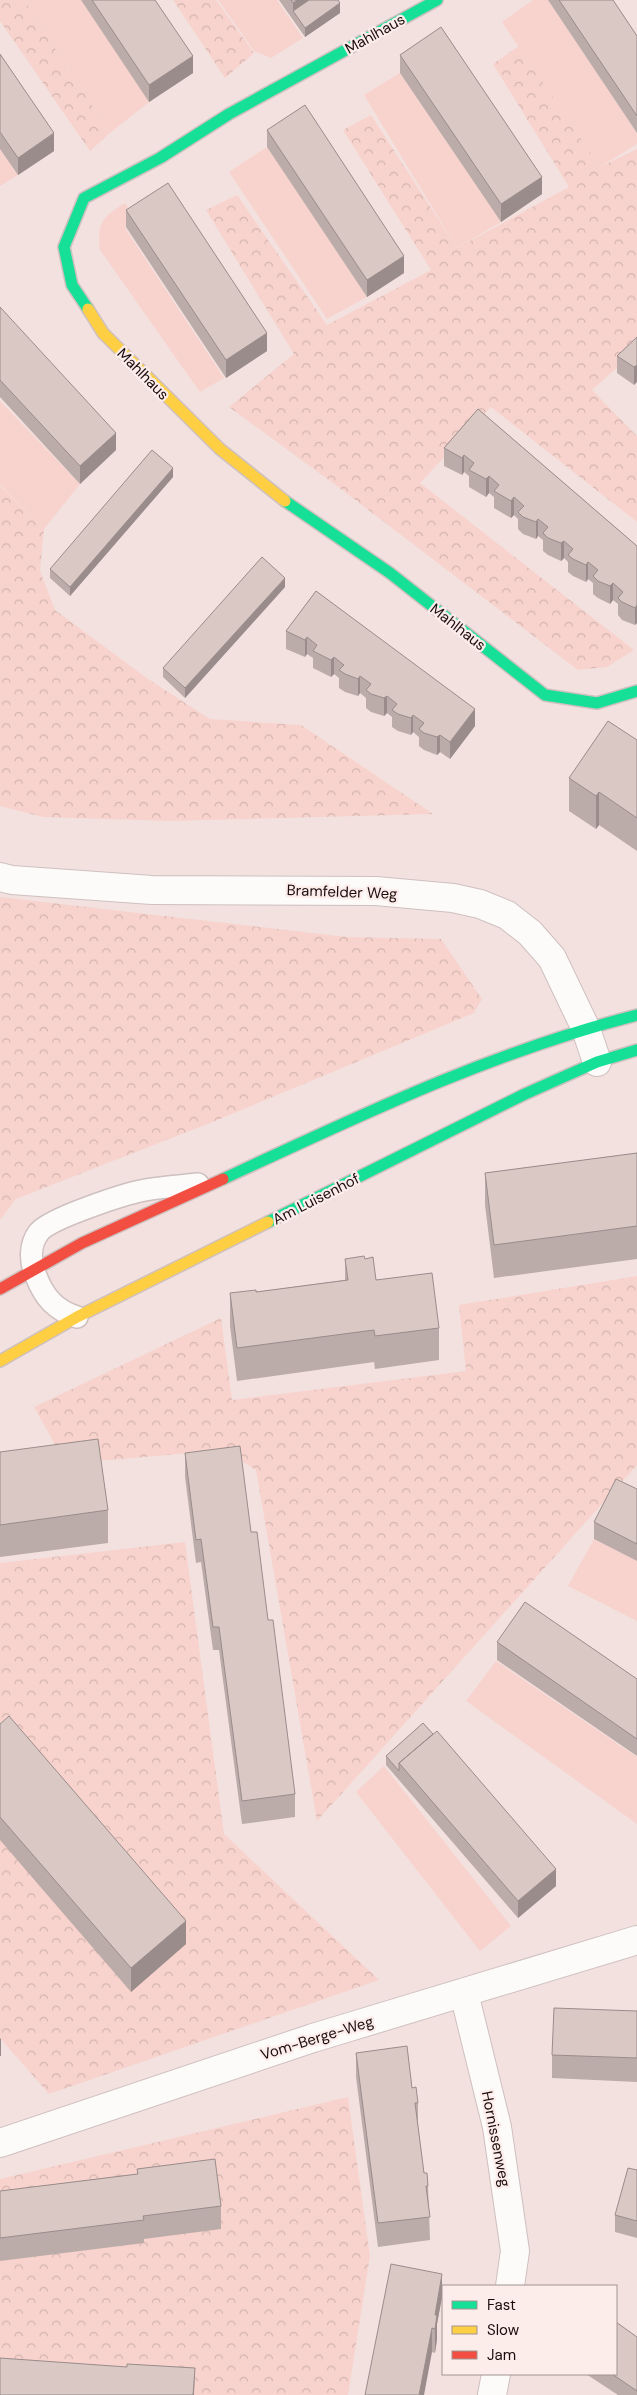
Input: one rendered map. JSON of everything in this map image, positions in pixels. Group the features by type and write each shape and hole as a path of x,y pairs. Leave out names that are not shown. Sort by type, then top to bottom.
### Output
{"main road":[{"name":"Mahlhaus","path":"437,0 229,114 160,158 84,198 64,247 72,285 102,332 220,449 291,506 390,573 545,695 597,703 637,691"},
{"path":"0,1289 32,1268 102,1233 383,1105 469,1068 532,1045 637,1015"},
{"name":"Am Luisenhof","path":"0,1361 77,1317 532,1090 597,1062 637,1050"}],"street":[{"name":"Bramfelder Weg","path":"0,877 21,881 152,890 376,891 453,898 480,904 507,915 530,933 552,958 586,1029 597,1062"},
{"name":"Vom-Berge-Weg","path":"0,2143 313,2038 637,1940"},
{"name":"Hornissenweg","path":"464,1993 497,2127 515,2251 510,2285"},
{"path":"492,2395 496,2375"}],"lane":[{"path":"77,1317 53,1305 42,1292 32,1268 33,1242 47,1225 73,1214 144,1190 216,1182"}],"green space":[{"path":"0,0 24,0 110,133 90,151 0,21"},
{"path":"24,0 81,0 149,102 110,133"},
{"path":"173,0 216,0 254,53 225,78"},
{"path":"218,0 277,0 303,38 271,58 254,51"},
{"path":"533,0 548,0 637,133 637,144 600,167 502,22"},
{"path":"519,46 600,167 637,149 637,350 592,390 637,436 637,522 491,407 420,483 634,650 607,667 578,670 337,486 229,407 294,354 206,210 237,195 327,325 431,270 343,130 371,115 457,248 569,187 493,64"},
{"path":"400,73 501,222 457,248 364,95"},
{"path":"267,147 367,297 327,319 229,172"},
{"path":"0,149 18,175 0,186"},
{"path":"125,203 136,220 125,228 224,378 200,392 100,250 99,233 103,222 111,212"},
{"path":"0,401 80,484 44,529 0,485"},
{"path":"0,486 44,529 40,571 55,610 148,679 210,719 301,725 433,814 170,821 43,817 0,806"},
{"path":"0,897 347,937 441,939 482,999 474,1013 215,1121 16,1199 0,1220"},
{"path":"637,1276 637,1465 317,1821 256,1470 223,1450 66,1464 34,1407 221,1318 232,1400 466,1371 459,1305"},
{"path":"594,1539 637,1561 637,1621 568,1586"},
{"path":"185,1542 224,1834 379,1980 49,2094 0,2038 0,1563"},
{"path":"496,1661 637,1757 637,1824 466,1701"},
{"path":"384,1766 511,1926 480,1951 356,1792"},
{"path":"348,2097 370,2256 348,2395 0,2395 0,2179"}],"building":[{"path":"92,0 155,0 193,56 149,85"},
{"path":"309,0 338,0 340,3 305,28 293,11"},
{"path":"559,0 613,0 637,36 637,116"},
{"path":"441,27 542,177 501,204 400,55"},
{"path":"0,54 54,133 18,158 0,132"},
{"path":"305,105 404,256 367,280 267,130"},
{"path":"168,183 267,333 226,360 126,210"},
{"path":"0,307 116,433 80,466 0,380"},
{"path":"637,337 637,365 634,367 617,356"},
{"path":"478,409 637,546 637,605 635,608 618,598 623,592 613,583 610,586 598,581 593,576 598,570 588,562 586,565 568,555 573,549 564,541 561,543 548,538 543,533 548,527 538,519 536,522 523,517 518,512 524,506 514,497 511,501 494,491 499,485 489,476 486,479 469,470 474,463 464,455 462,458 444,448"},
{"path":"152,450 173,468 70,587 50,569"},
{"path":"262,557 285,578 185,688 163,668"},
{"path":"316,591 475,709 450,742 440,735 437,737 424,733 419,729 424,723 413,715 411,718 392,710 397,704 387,696 384,698 371,694 366,690 371,684 360,676 358,679 339,670 344,665 334,657 331,660 313,651 317,645 307,637 305,640 286,631"},
{"path":"608,721 637,740 637,818 599,792 596,796 569,778"},
{"path":"637,1153 637,1226 494,1245 485,1173"},
{"path":"364,1256 365,1259 373,1257 376,1280 432,1273 439,1328 375,1336 374,1330 237,1348 230,1293 256,1290 256,1292 348,1280 345,1259"},
{"path":"98,1439 108,1510 0,1525 0,1452"},
{"path":"240,1446 251,1532 257,1532 268,1620 273,1620 295,1794 242,1801 219,1627 213,1627 201,1539 196,1540 185,1453"},
{"path":"616,1479 637,1489 637,1544 594,1522"},
{"path":"525,1602 637,1679 637,1739 497,1642"},
{"path":"9,1716 186,1921 131,1968 0,1817 0,1724"},
{"path":"423,1723 433,1734 399,1763 399,1771 386,1756"},
{"path":"437,1731 556,1869 518,1901 399,1763"},
{"path":"554,2008 637,2011 637,2058 552,2055"},
{"path":"407,2046 412,2088 416,2087 418,2103 415,2103 424,2173 427,2173 428,2186 426,2186 430,2217 378,2223 356,2053"},
{"path":"215,2159 221,2206 143,2216 144,2220 0,2238 0,2191 138,2174 137,2169"},
{"path":"628,2168 637,2170 637,2221 615,2215"},
{"path":"391,2264 442,2274 435,2315 437,2315 435,2329 432,2328 419,2395 365,2395"},
{"path":"617,2323 637,2337 637,2391 613,2375 617,2375"},
{"path":"0,2358 127,2367 127,2364 195,2368 193,2395 0,2395"}],"traffic: fast":[{"path":"88,309 72,285 64,247 84,198 160,158 229,114 437,0"},
{"path":"285,501 390,573 545,695 597,703 637,691"},
{"path":"223,1179 426,1087 529,1048 582,1030 637,1015"},
{"path":"268,1222 525,1094 597,1062 637,1050"}],"traffic: slow":[{"path":"88,309 103,333 220,449 285,501"},
{"path":"0,1361 77,1317 268,1222"}],"traffic: jam":[{"path":"0,1289 82,1243 223,1179"}]}
